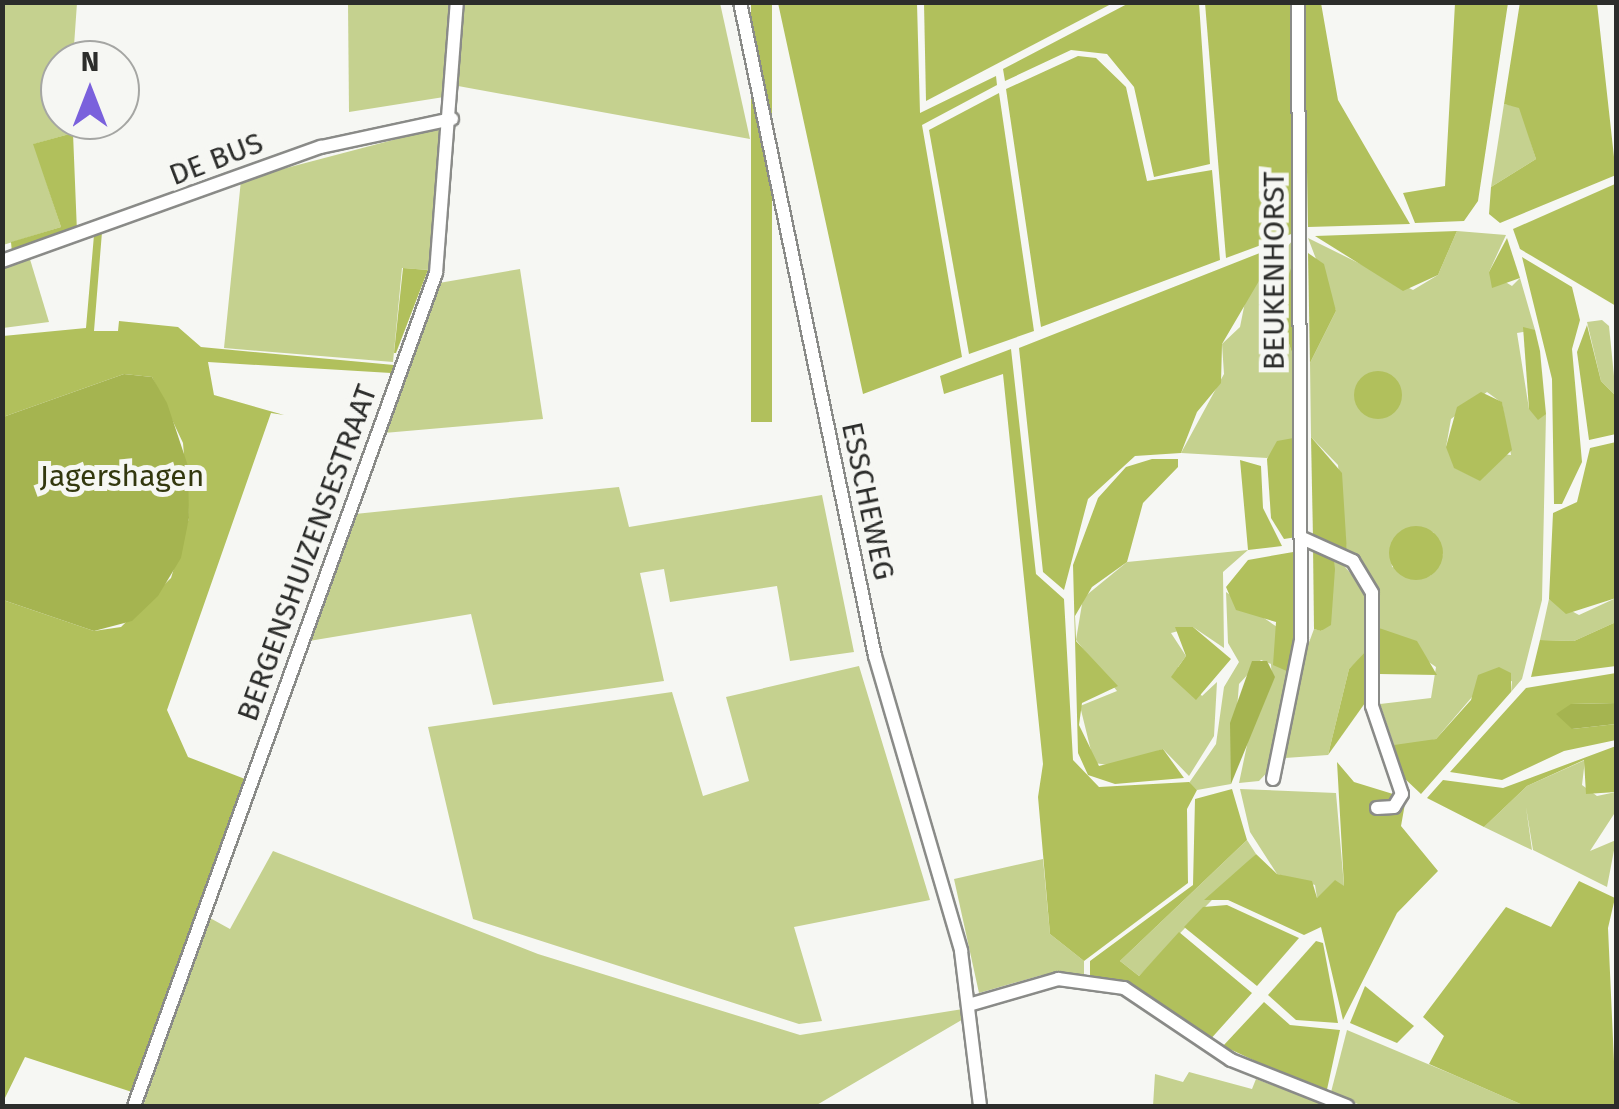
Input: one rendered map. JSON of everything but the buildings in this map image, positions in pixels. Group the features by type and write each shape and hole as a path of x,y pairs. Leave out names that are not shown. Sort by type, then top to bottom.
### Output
{"street":[{"name":"BERGENSHUIZENSESTRAAT","path":"134,1106 436,274 452,119 458,2"},
{"name":"ESSCHEWEG","path":"740,2 875,656 972,1004 980,1106"},
{"name":"BEUKENHORST","path":"1274,778 1300,652 1298,2"},
{"name":"DE BUS","path":"2,261 321,147 452,119"},
{"path":"1302,538 1352,560 1372,593 1372,706 1402,794 1394,806 1377,808"},
{"path":"972,1004 1058,979 1124,988 1230,1060 1347,1106"}],"shaded area":[{"path":"924,2 1113,3 926,101"},
{"path":"1520,2 1597,3 1616,175 1500,223 1489,214 1491,187 1536,159 1519,108 1504,104"},
{"path":"2,3 77,3 74,40 40,40 40,140 48,140 34,144 61,227 3,245"},
{"path":"348,3 450,3 444,97 349,112"},
{"path":"463,3 720,3 750,139 458,86"},
{"path":"751,3 772,3 772,422 751,422"},
{"path":"778,3 917,3 920,113 996,76 997,85 922,125 962,357 863,394"},
{"path":"1129,3 1199,3 1210,164 1154,177 1134,87 1107,54 1071,50 1005,81 1003,69"},
{"path":"1205,3 1290,3 1294,233 1226,258"},
{"path":"1304,3 1321,3 1338,100 1410,224 1308,227"},
{"path":"1455,3 1508,3 1478,201 1464,221 1415,223 1403,193 1445,186"},
{"path":"1078,56 1096,58 1126,87 1147,181 1212,170 1220,260 1041,327 1006,89"},
{"path":"999,93 1034,331 969,354 929,130"},
{"path":"1504,104 1520,107 1536,159 1491,187"},
{"path":"446,126 429,270 402,268 393,362 224,348 241,180"},
{"path":"73,140 77,232 12,253 11,242 61,227 33,144"},
{"path":"1615,184 1616,306 1520,249 1513,229"},
{"path":"1457,231 1506,235 1489,272 1512,286 1520,278 1535,330 1517,333 1529,409 1546,414 1542,600 1522,679 1511,692 1512,681 1472,697 1436,739 1408,747 1394,745 1380,704 1431,698 1436,667 1379,628 1347,553 1338,465 1311,437 1310,363 1336,311 1308,238 1413,290 1438,275","holes":["1487,392 1502,403 1511,455 1446,447 1451,419","1433,532 1443,554 1430,576 1392,567 1390,547"]},
{"path":"1457,231 1438,275 1403,291 1315,236"},
{"name":"Jagershagen","path":"102,232 94,331 118,331 119,321 178,327 201,347 394,365 391,373 208,362 214,395 284,415 271,413 167,710 188,757 245,779 135,1093 25,1057 3,1102 3,600 94,631 121,627 171,578 189,518 183,443 152,377 124,374 3,417 3,336 86,328 94,235"},
{"path":"1507,238 1520,278 1492,288 1489,272"},
{"path":"1293,240 1298,257 1277,307 1294,359 1299,437 1267,458 1181,453 1224,374 1222,344 1240,327 1247,292"},
{"path":"1280,245 1222,344 1221,383 1197,412 1181,453 1135,456 1088,499 1064,590 1043,572 1019,348"},
{"path":"1308,253 1324,264 1336,311 1310,363"},
{"path":"29,256 49,322 3,328 2,265"},
{"path":"1522,257 1572,287 1580,320 1572,349 1582,462 1562,504 1554,504 1552,379"},
{"path":"1294,260 1294,359 1277,307"},
{"path":"403,268 428,270 394,353"},
{"path":"520,269 543,419 384,433 439,283"},
{"path":"1602,320 1609,326 1616,396 1601,381 1587,322"},
{"path":"1587,325 1601,381 1616,396 1616,434 1589,440 1577,352"},
{"path":"1523,327 1535,330 1540,351 1546,414 1538,420 1529,409"},
{"path":"1011,349 1036,574 1064,599 1073,760 1099,787 1189,782 1197,790 1187,809 1188,883 1084,961 1050,934 1038,797 1043,764 1003,374 944,394 940,376"},
{"path":"1378,371 1395,378 1402,395 1395,412 1378,419 1361,412 1354,395 1361,378"},
{"path":"124,374 152,377 167,403 188,466 189,518 181,558 158,596 132,621 94,631 3,600 3,417"},
{"path":"1481,392 1502,402 1512,450 1480,481 1454,468 1446,447 1457,407"},
{"path":"1299,437 1297,537 1284,539 1271,518 1267,459 1277,441"},
{"path":"1311,437 1342,473 1347,553 1313,538"},
{"path":"1616,442 1616,598 1566,614 1549,599 1553,513 1577,502 1590,448"},
{"path":"1152,459 1178,459 1178,467 1143,503 1127,562 1092,587 1075,616 1076,641 1118,686 1082,703 1079,725 1099,766 1163,749 1184,778 1115,784 1088,775 1078,753 1073,565 1098,498 1126,467"},
{"path":"1240,460 1261,466 1263,508 1282,546 1248,550"},
{"path":"619,487 629,527 822,495 854,652 790,661 777,586 670,602 664,569 640,573 664,681 493,705 471,614 309,641 355,514"},
{"path":"1416,526 1435,534 1443,553 1435,572 1416,580 1397,572 1389,553 1397,534"},
{"path":"1313,545 1333,553 1335,569 1331,625 1321,631 1314,629"},
{"path":"1248,550 1223,572 1224,648 1193,627 1171,633 1186,656 1178,667 1202,696 1217,682 1214,736 1189,776 1163,749 1116,766 1094,763 1080,706 1117,691 1076,640 1083,598 1127,562"},
{"path":"1299,551 1299,630 1289,672 1273,665 1276,622 1236,610 1226,587 1248,560"},
{"path":"1333,553 1365,590 1374,646 1349,669 1328,755 1285,758 1288,699 1314,629 1322,631"},
{"path":"1226,592 1280,629 1274,660 1289,672 1276,763 1259,781 1239,783 1254,712 1272,683 1271,664 1261,660 1239,684 1231,784 1197,790 1189,783 1216,744 1224,687 1239,662 1228,643"},
{"path":"1616,598 1616,622 1574,641 1540,640 1549,599 1579,615"},
{"path":"1616,622 1616,666 1531,677 1540,640 1574,641"},
{"path":"1175,627 1193,627 1231,659 1196,700 1171,677 1186,656"},
{"path":"1379,628 1417,641 1437,675 1379,674"},
{"path":"1370,647 1370,696 1328,755 1349,669"},
{"path":"1252,661 1267,661 1275,677 1231,784 1230,723"},
{"path":"859,666 930,900 794,927 822,1021 799,1024 473,919 428,727 672,692 703,796 749,781 726,697"},
{"path":"1499,667 1511,673 1511,692 1421,794 1403,777 1394,745 1436,739 1471,700 1478,675"},
{"path":"1616,673 1616,703 1571,704 1572,729 1616,724 1616,740 1564,751 1502,780 1450,772 1526,688"},
{"path":"1616,703 1616,724 1572,729 1556,714 1571,704"},
{"path":"1616,746 1616,792 1586,794 1584,760 1527,786 1484,827 1427,798 1443,780 1503,788"},
{"path":"1585,760 1582,785 1597,796 1616,792 1616,811 1590,851 1616,840 1607,887 1533,850 1526,807 1532,850 1484,827 1527,786"},
{"path":"1337,762 1354,782 1406,798 1401,826 1438,871 1397,913 1343,1020 1321,927 1304,935 1228,900 1204,900 1256,854 1277,874 1312,881 1317,898 1335,880 1344,886"},
{"path":"1232,789 1247,840 1120,961 1139,976 1179,932 1252,993 1208,1042 1146,995 1090,976 1090,961 1193,885 1195,799"},
{"path":"1240,789 1336,793 1344,886 1317,898 1315,885 1277,874 1250,832"},
{"path":"1247,840 1256,854 1139,976 1120,961"},
{"path":"273,851 538,954 800,1035 963,1009 965,1018 815,1106 143,1106 210,918 230,929"},
{"path":"1043,859 1050,934 1084,961 1084,976 1042,975 979,993 954,879"},
{"path":"1579,881 1615,898 1608,928 1616,1106 1525,1106 1429,1064 1444,1036 1423,1017 1506,907 1551,927"},
{"path":"1227,905 1299,938 1257,986 1184,927 1203,907"},
{"path":"1316,941 1323,943 1338,1023 1296,1020 1268,995"},
{"path":"1365,986 1414,1026 1397,1043 1350,1023"},
{"path":"1264,1002 1290,1025 1340,1030 1326,1094 1223,1046"},
{"path":"1347,1030 1525,1106 1365,1106 1330,1096"},
{"path":"1189,1072 1252,1089 1256,1079 1329,1106 1153,1106 1155,1074 1183,1082"}]}
